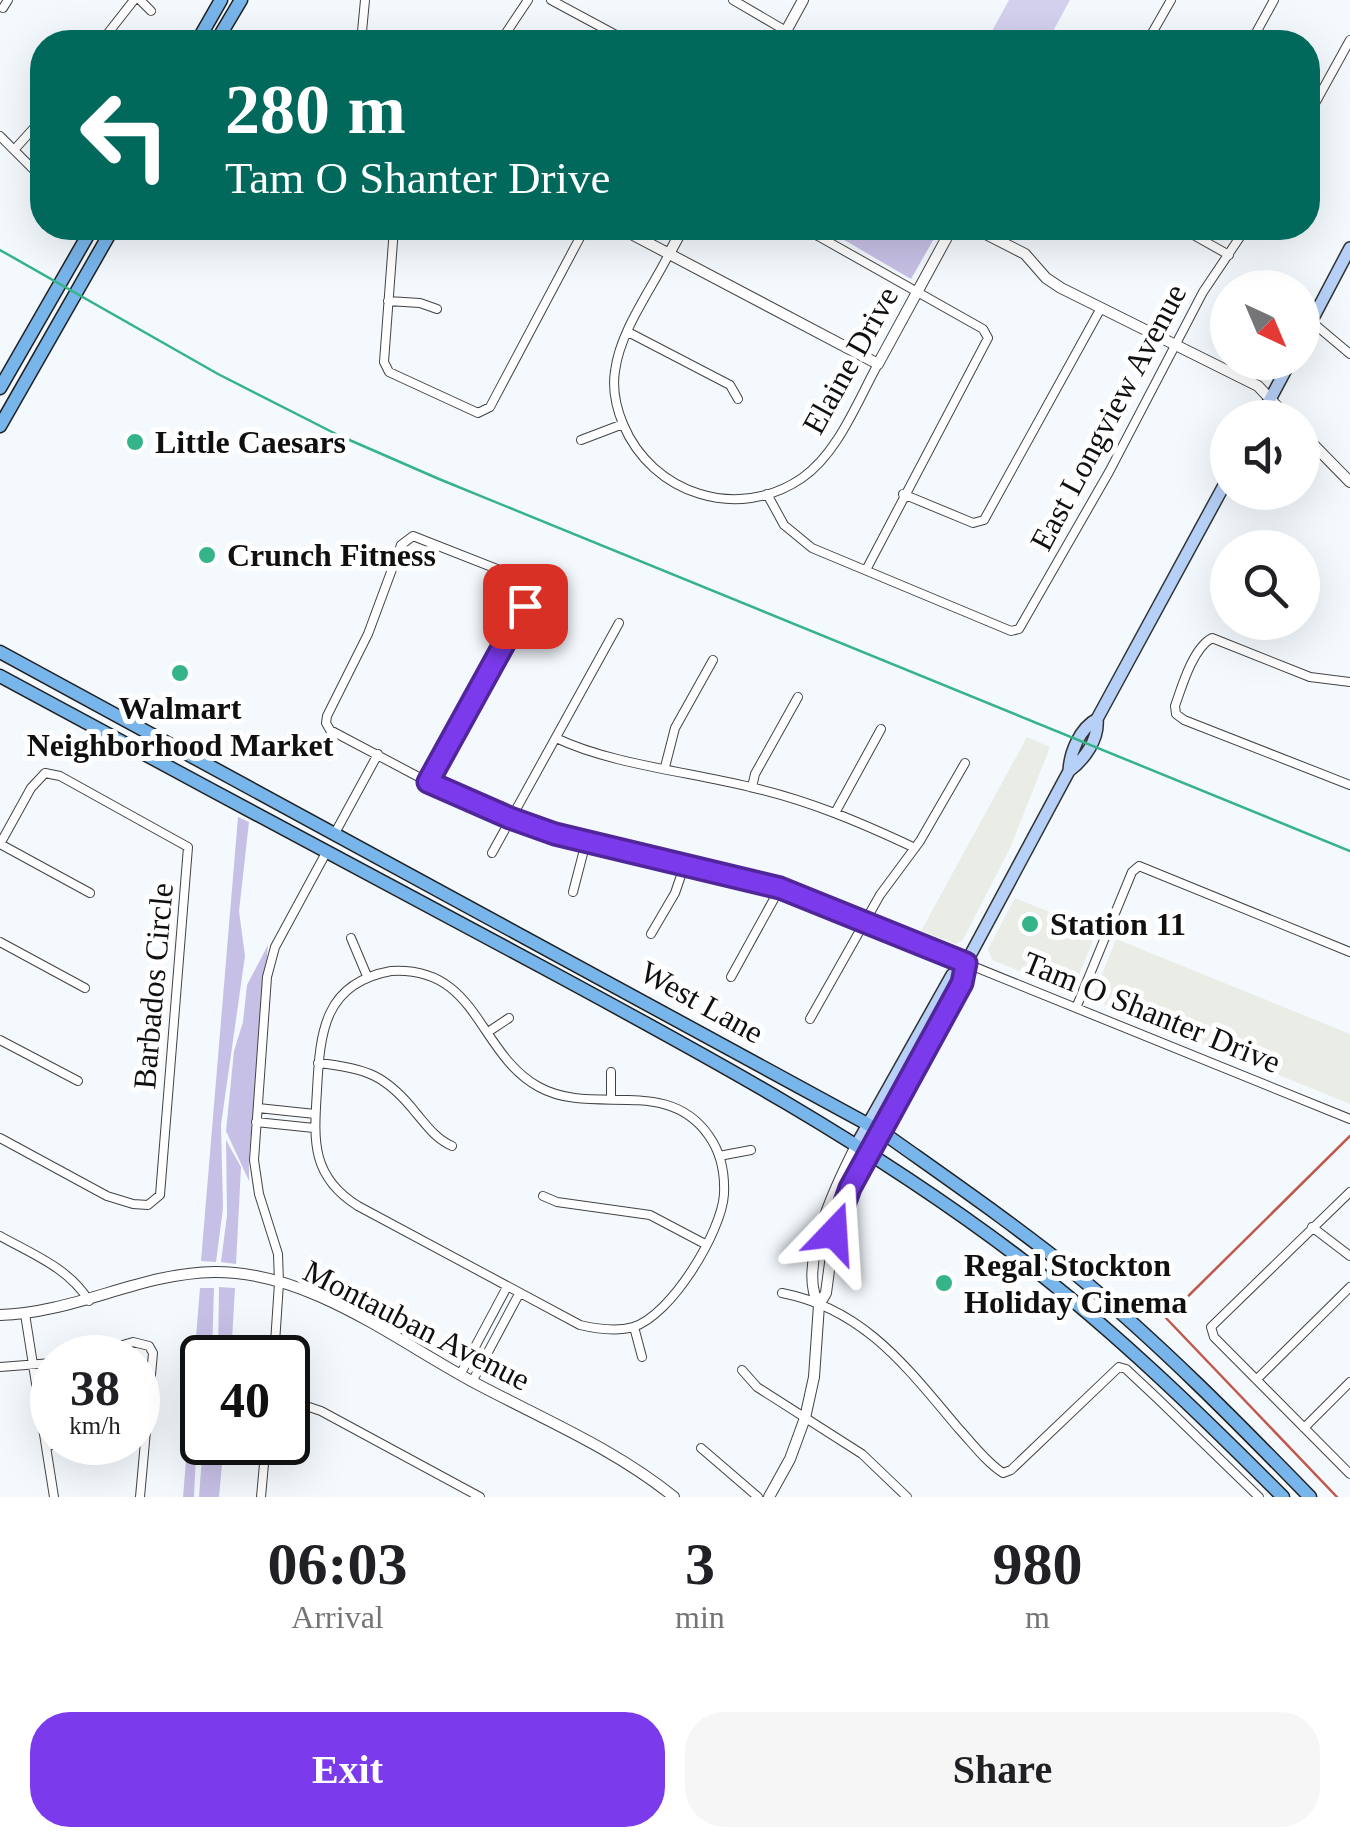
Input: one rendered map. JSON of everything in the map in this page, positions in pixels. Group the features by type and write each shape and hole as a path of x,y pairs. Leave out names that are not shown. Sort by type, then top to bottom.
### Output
{"main road":[{"path":"204,30 221,0"},
{"path":"223,30 241,0"},
{"path":"0,388 85,240"},
{"path":"0,426 105,240"},
{"path":"1320,306 1350,248"},
{"path":"1270,399 1280,380"},
{"path":"870,1152 962,983 966,963 1069,771 1082,761 1098,729 1097,719 1211,510"},
{"name":"West Lane","path":"0,652 882,1132 977,1198 1079,1277 1207,1393 1310,1497"},
{"name":"West Lane","path":"0,676 784,1098 870,1152 1019,1257 1099,1322 1174,1389 1283,1497"},
{"path":"857,1144 952,975 966,963"}],"street":[{"path":"111,30 137,0 151,11"},
{"path":"363,30 365,0"},
{"path":"508,30 528,0"},
{"path":"551,0 607,30"},
{"path":"733,0 784,30"},
{"path":"787,30 803,0"},
{"path":"1155,30 1171,0"},
{"path":"1257,30 1274,0"},
{"path":"1320,94 1350,40"},
{"path":"14,150 30,132"},
{"path":"0,136 30,166"},
{"path":"393,240 384,355 387,370 474,412 490,407 579,240"},
{"path":"643,240 878,364"},
{"path":"677,240 628,332 614,378 615,397 629,438 648,462 686,490 730,500 767,494 780,519 797,538 866,570 988,338 983,329 833,240"},
{"name":"Elaine Drive","path":"767,494 803,477 828,453 946,240"},
{"path":"999,240 1020,250 1053,284 1258,386 1270,399"},
{"path":"1204,240 1229,254"},
{"name":"East Longview Avenue","path":"866,570 1011,631 1023,626 1203,292 1238,240"},
{"path":"388,301 420,303 437,309"},
{"path":"904,494 973,523 980,522 1101,308"},
{"path":"1320,329 1350,354"},
{"path":"628,332 730,385 738,399"},
{"path":"580,440 624,424"},
{"path":"1320,451 1350,482"},
{"name":"Tam O Shanter Drive","path":"428,782 533,592 530,583 416,536 406,538 356,659 325,720 330,730 428,782 510,818 586,842 780,888 1350,1119"},
{"path":"492,853 618,623"},
{"path":"1350,682 1310,677 1223,641 1208,640 1199,651 1175,710 1184,720 1350,786"},
{"path":"665,767 675,728 713,660"},
{"path":"752,787 798,696"},
{"path":"835,813 881,729"},
{"path":"556,738 595,752 752,787 835,813 915,848"},
{"path":"335,833 378,754"},
{"path":"810,1019 890,877 915,848 964,762"},
{"name":"Barbados Circle","path":"0,844 38,778 52,772 188,847 160,1196 148,1205 118,1200 0,1138"},
{"path":"573,892 586,842"},
{"path":"0,844 90,893"},
{"path":"276,1335 279,1283 276,1242 256,1180 256,1122 272,956 327,851"},
{"path":"652,934 675,893 685,864"},
{"path":"1076,1008 1132,872 1139,866 1350,952"},
{"path":"731,977 780,888"},
{"path":"350,938 366,976"},
{"path":"0,942 84,988"},
{"path":"404,970 436,978 465,1000 488,1032 515,1069 539,1087 566,1096 660,1102 681,1110 702,1128 720,1156 722,1208 705,1244 671,1302 634,1327 604,1330 580,1325 520,1294 341,1194 318,1158 314,1128 320,1039 330,1012 366,976 404,970"},
{"path":"488,1032 509,1018"},
{"path":"0,1040 78,1081"},
{"path":"318,1062 358,1068 384,1079 406,1099 432,1133 452,1146"},
{"path":"611,1072 611,1098"},
{"path":"258,1108 315,1114"},
{"path":"256,1122 314,1128"},
{"path":"820,1305 813,1294 816,1246 836,1184 857,1144"},
{"path":"720,1156 751,1150"},
{"path":"769,1497 790,1459 805,1418 814,1377 820,1305 826,1294 840,1210 870,1152"},
{"path":"1350,1192 1211,1327 1214,1337 1350,1474"},
{"path":"543,1196 558,1202 650,1215 705,1244"},
{"path":"1312,1227 1350,1256"},
{"path":"0,1236 61,1270 89,1300"},
{"name":"Montauban Avenue","path":"0,1315 25,1314 89,1300 157,1278 196,1273 236,1273 279,1283 334,1304 620,1460 674,1497"},
{"path":"1256,1378 1350,1286"},
{"path":"460,1374 507,1287"},
{"path":"782,1293 820,1305 894,1352 979,1451 1004,1473 1012,1470 1118,1367 1147,1389 1259,1497"},
{"path":"472,1382 520,1294"},
{"path":"25,1314 30,1350"},
{"path":"634,1327 642,1357"},
{"path":"0,1367 30,1365"},
{"path":"742,1370 757,1388 862,1454 908,1497"},
{"path":"1304,1428 1350,1382"},
{"path":"310,1407 480,1497"},
{"path":"701,1448 758,1497"},
{"path":"49,1465 54,1497"},
{"path":"140,1497 141,1465"},
{"path":"260,1497 263,1465"}],"shaded area":[{"path":"1009,0 1070,0 1054,30 993,30"},
{"path":"844,240 933,240 911,279"},
{"path":"1027,737 1050,747 1011,846 963,940 956,944 921,931"},
{"path":"238,817 249,822 239,911 245,956 221,1125 223,1208 216,1262 201,1261"},
{"path":"1015,898 1097,931 1075,984 1064,989 992,960 988,949"},
{"path":"1116,939 1350,1034 1350,1104 1096,1001 1094,994"},
{"path":"268,945 249,1181 226,1131 234,1051 243,1022 247,985"},
{"path":"226,1140 241,1167 236,1264 221,1262 227,1215"},
{"path":"219,1287 235,1288 232,1335 218,1335"},
{"path":"200,1288 214,1288 213,1335 196,1335"},
{"path":"186,1465 196,1465 194,1497 183,1497"},
{"path":"201,1465 222,1465 219,1497 199,1497"}],"waterway":[{"path":"1337,1497 1166,1318 1350,1136"}],"railway":[{"path":"0,250 218,374 338,435 1350,851"}],"place":[{"name":"Little Caesars","path":"135,442"},
{"name":"Crunch Fitness","path":"207,555"},
{"name":"Walmart Neighborhood Market","path":"180,673"},
{"name":"Station 11","path":"1030,924"},
{"name":"Regal Stockton Holiday Cinema","path":"944,1283"}],"route":[{"path":"525,606 428,782 555,834 780,888 966,963 962,983 850,1188 834,1233"}]}
